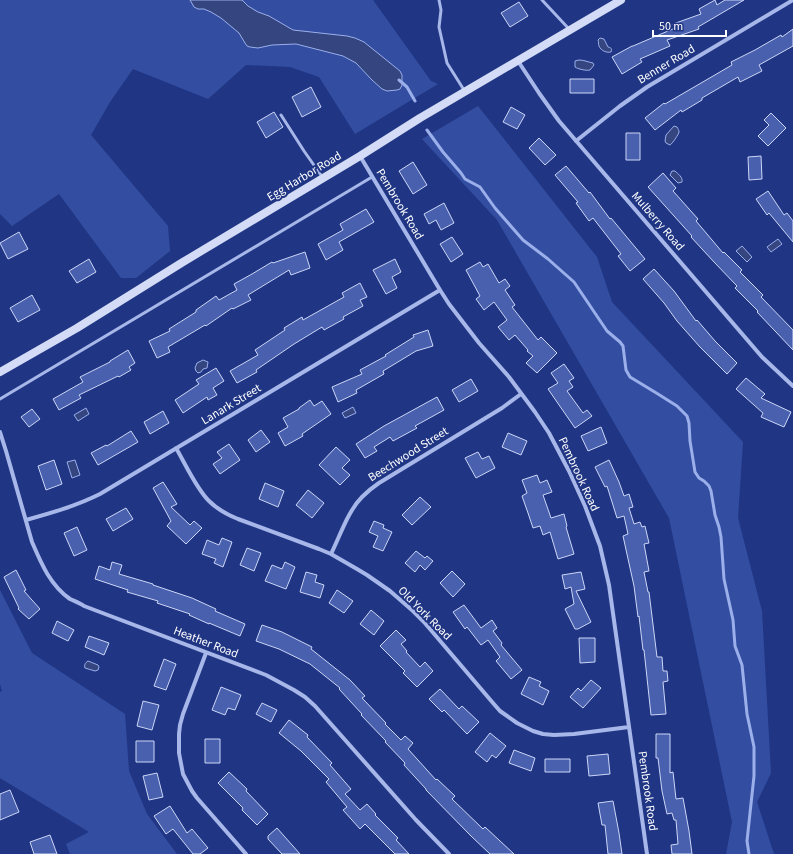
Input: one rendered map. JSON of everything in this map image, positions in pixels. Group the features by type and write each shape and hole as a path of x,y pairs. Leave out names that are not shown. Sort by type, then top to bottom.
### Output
{"main road":[{"name":"Egg Harbor Road","path":"0,372 77,328 420,118 618,1"}],"street":[{"name":"Benner Road","path":"576,141 620,106 647,87 793,0"},
{"name":"Mulberry Road","path":"518,61 559,121 762,357 793,386"},
{"name":"Pembrook Road","path":"360,156 449,304 478,343 509,377 539,417 558,450 585,506 600,546 609,586 647,854"},
{"name":"Lanark Street","path":"26,520 65,509 100,494 440,290"},
{"name":"Beechwood Street","path":"331,554 347,520 362,497 370,490 502,408 521,394"},
{"name":"Heather Road","path":"0,432 32,542 50,580 60,590 70,599 84,606 266,675 305,697 326,718 416,820 449,854"},
{"name":"Old York Road","path":"176,448 196,484 209,501 218,508 238,519 331,554 390,591 424,622 500,711 517,723 533,731 554,735 629,727"},
{"path":"206,653 180,726 180,763 183,774 197,798 246,854"}],"lane":[{"path":"439,0 442,10 439,27 447,63 465,92"},
{"path":"542,0 570,30"},
{"path":"281,115 323,178"},
{"path":"0,399 372,177"}],"shaded area":[{"path":"0,0 373,0 431,81 438,84 355,134 319,77 290,67 246,65 208,99 133,69 110,102 91,135 168,226 170,251 136,278 121,278 59,194 12,226 0,214"},
{"path":"190,0 242,0 258,12 269,16 293,30 355,38 364,42 400,71 402,75 402,85 400,89 387,91 382,89 372,80 356,63 343,56 296,44 272,45 258,48 247,46 239,33 221,18 204,9 194,7"},
{"path":"600,38 604,39 608,47 611,49 611,52 604,51 600,48 598,40"},
{"path":"579,60 593,63 594,65 590,70 575,67 575,61"},
{"path":"478,106 597,257 612,302 743,442 738,518 762,611 771,773 757,802 774,854 726,854 732,822 669,518 497,220 422,139"},
{"path":"674,126 677,127 679,132 670,145 665,141 666,135"},
{"path":"672,171 675,171 680,176 682,182 678,183 670,175"},
{"path":"778,239 782,244 771,252 767,247"},
{"path":"742,246 752,257 747,262 736,251"},
{"path":"203,360 208,362 207,368 198,373 195,368 197,363"},
{"path":"353,407 356,413 345,418 342,413"},
{"path":"86,408 89,414 78,421 74,415"},
{"path":"75,460 80,475 72,478 67,462"},
{"path":"0,590 32,653 125,714 129,771 147,814 177,854 70,854 66,844 89,832 0,778 0,692 2,691 0,684"},
{"path":"88,661 98,665 98,670 95,671 85,668 85,664"}],"building":[{"path":"715,0 717,5 725,0 744,0 698,27 699,29 667,40 670,46 640,59 642,62 622,74 612,57 632,46 675,28 673,24 701,14 699,9"},
{"path":"519,2 528,16 510,27 501,13"},
{"path":"793,29 793,46 759,65 762,71 740,82 738,77 702,98 702,100 682,112 681,110 655,130 645,118 664,103 665,104 732,65 731,62 781,35 782,37"},
{"path":"570,79 594,79 594,93 570,93"},
{"path":"311,87 321,107 302,117 292,97"},
{"path":"511,107 525,115 517,129 503,122"},
{"path":"274,112 283,127 266,138 257,122"},
{"path":"771,113 786,128 768,146 758,136 769,125 764,120"},
{"path":"626,133 640,133 640,160 626,160"},
{"path":"539,138 556,155 545,165 529,148"},
{"path":"761,156 762,179 749,180 748,157"},
{"path":"413,162 427,185 413,194 399,171"},
{"path":"566,166 589,193 590,192 610,219 611,218 645,259 630,271 618,256 621,254 593,218 589,221 576,203 578,202 555,175"},
{"path":"663,173 676,188 673,191 698,219 696,221 723,253 724,252 742,270 740,272 763,295 761,297 793,330 793,350 735,288 737,286 691,237 692,236 648,187"},
{"path":"768,191 784,215 787,213 793,221 793,242 769,213 767,215 756,199"},
{"path":"444,203 454,223 441,230 436,220 429,224 424,214"},
{"path":"366,209 374,222 339,242 343,250 326,260 318,244 343,230 340,224"},
{"path":"19,232 28,249 8,259 0,243"},
{"path":"452,237 463,254 451,262 440,244"},
{"path":"305,252 310,268 291,275 289,270 248,295 251,300 233,309 232,308 206,326 205,325 168,347 170,352 157,358 149,341 170,331 169,329 196,312 196,310 216,296 219,300 237,290 234,284 272,262 273,263"},
{"path":"89,259 96,272 77,283 69,271"},
{"path":"395,259 401,272 392,277 397,288 386,294 373,270"},
{"path":"480,262 483,267 488,264 499,283 505,279 510,286 505,290 515,305 512,307 538,340 541,337 557,353 537,373 526,363 533,356 527,351 528,350 515,335 509,340 498,327 507,320 494,302 484,310 476,299 480,296 466,270"},
{"path":"654,269 674,291 696,321 697,320 737,363 727,374 677,321 664,303 643,279"},
{"path":"360,283 367,297 360,300 363,306 343,317 344,319 324,330 322,327 294,344 256,370 257,372 237,383 230,371 258,355 255,350 285,330 284,328 302,317 303,320 344,297 342,293"},
{"path":"32,295 40,310 18,322 10,308"},
{"path":"428,330 433,346 416,351 383,371 384,374 356,390 357,393 338,402 332,387 362,374 360,370 386,356 385,355 414,337 413,335"},
{"path":"128,350 135,363 129,367 131,370 79,395 81,398 59,410 53,399 83,382 80,377 110,362"},
{"path":"564,364 574,378 569,381 573,387 567,391 583,413 587,410 592,416 575,428 548,389 558,383 551,373"},
{"path":"216,368 224,381 213,388 217,395 208,400 207,397 183,413 175,400 199,384 196,380"},
{"path":"746,378 765,394 761,398 791,412 784,427 761,417 763,413 736,389"},
{"path":"471,379 478,391 459,402 452,390"},
{"path":"437,397 444,410 415,426 417,428 393,441 390,437 374,447 377,451 365,458 356,444 384,426"},
{"path":"310,400 314,406 322,401 331,414 302,434 303,436 285,446 278,433 288,427 283,418 299,409"},
{"path":"32,409 40,419 29,427 21,417"},
{"path":"163,411 169,423 150,434 144,422"},
{"path":"601,427 607,443 588,451 581,436"},
{"path":"261,430 270,442 256,452 248,440"},
{"path":"131,431 138,442 98,465 91,453 106,445 107,446"},
{"path":"508,433 527,441 521,455 502,447"},
{"path":"229,444 240,460 220,474 213,464 222,458 217,452"},
{"path":"336,447 350,460 342,468 350,475 340,485 319,465"},
{"path":"478,452 482,459 489,456 495,468 476,478 465,458"},
{"path":"54,460 62,484 46,490 38,466"},
{"path":"609,460 624,496 629,494 633,507 629,508 634,524 640,522 642,527 645,526 649,543 644,544 649,571 644,572 649,592 657,657 662,657 663,671 667,671 668,681 663,682 666,714 651,715 639,616 638,617 634,586 623,536 628,534 624,516 617,518 607,486 605,487 595,467"},
{"path":"537,475 540,483 547,480 552,492 543,495 551,518 564,514 566,527 574,554 558,559 550,532 543,535 540,526 533,528 522,496 527,493 522,480"},
{"path":"163,482 177,504 171,507 190,525 194,521 202,528 186,544 167,526 171,521 153,488"},
{"path":"265,483 284,491 278,507 259,499"},
{"path":"308,490 324,503 312,518 296,505"},
{"path":"420,497 431,507 412,525 402,515"},
{"path":"126,508 133,519 113,531 106,519"},
{"path":"374,521 384,525 383,528 392,532 383,551 373,547 378,536 369,532"},
{"path":"77,527 87,550 74,556 64,533"},
{"path":"222,538 232,542 223,567 214,563 216,559 202,554 207,540 219,545"},
{"path":"247,548 261,553 254,571 240,565"},
{"path":"416,551 425,558 427,556 433,561 425,570 420,565 415,572 405,563"},
{"path":"112,562 122,565 119,574 192,598 216,609 215,611 245,624 240,636 209,624 189,615 190,614 157,603 158,601 127,592 128,590 95,579 99,566 110,570"},
{"path":"285,562 295,567 286,589 265,581 272,565 282,569"},
{"path":"16,570 26,590 24,591 40,609 29,619 18,609 19,608 4,577"},
{"path":"452,571 465,584 453,597 440,583"},
{"path":"306,572 317,575 315,582 324,585 320,598 300,592"},
{"path":"581,572 585,589 576,591 591,622 578,629 575,629 565,609 574,604 571,587 565,589 562,575"},
{"path":"337,590 353,601 344,613 329,603"},
{"path":"464,605 481,628 492,620 497,628 493,631 502,643 501,645 522,670 511,679 496,661 500,657 488,640 481,645 467,627 465,629 453,612"},
{"path":"371,610 384,621 374,635 360,624"},
{"path":"57,621 74,630 68,641 52,633"},
{"path":"262,625 282,632 312,647 311,649 350,680 365,696 362,698 401,740 405,736 413,743 408,749 436,780 437,779 455,796 452,799 483,829 485,827 514,854 490,854 426,790 404,765 405,763 339,689 340,688 310,664 279,649 256,641"},
{"path":"396,630 406,640 401,644 407,651 406,652 420,667 425,662 433,671 417,687 403,673 405,671 380,646"},
{"path":"89,636 109,643 104,655 85,647"},
{"path":"579,638 595,638 595,662 580,663"},
{"path":"164,659 176,664 166,690 154,686"},
{"path":"529,677 541,682 539,686 549,691 543,705 521,694"},
{"path":"591,680 601,688 583,708 570,697 578,688 581,691"},
{"path":"221,687 241,695 235,710 228,708 225,715 212,710"},
{"path":"440,689 459,709 462,706 479,722 467,734 444,710 442,712 429,699"},
{"path":"143,701 159,705 152,730 137,726"},
{"path":"262,703 277,710 271,722 256,714"},
{"path":"289,720 308,735 307,737 332,763 330,765 351,789 345,794 360,810 367,804 376,814 375,815 398,838 396,840 409,854 395,854 365,824 360,829 343,810 347,807 326,782 329,779 301,751 279,733"},
{"path":"490,733 506,746 496,758 492,755 487,762 475,752"},
{"path":"656,734 670,734 670,773 673,772 676,799 683,798 692,854 672,854 671,845 678,844 676,820 674,820 672,813 667,814 662,791 658,758 656,758"},
{"path":"205,739 220,739 220,763 205,763"},
{"path":"136,741 154,741 154,762 136,762"},
{"path":"514,750 535,758 531,771 509,763"},
{"path":"608,754 610,774 589,776 587,756"},
{"path":"545,759 570,759 570,772 545,772"},
{"path":"229,772 247,789 246,791 268,814 257,825 242,810 243,808 218,783"},
{"path":"157,773 163,797 149,800 143,776"},
{"path":"10,790 19,812 0,820 0,794"},
{"path":"613,801 622,854 608,854 605,825 602,825 598,803"},
{"path":"170,806 187,833 192,829 208,848 200,854 193,854 173,829 166,834 154,816"},
{"path":"277,828 300,854 282,854 268,839 268,836"},
{"path":"50,835 57,854 34,854 30,842"}],"waterway":[{"path":"399,80 407,87 415,101"},
{"path":"427,130 465,179 480,187 495,208 523,240 548,259 574,282 607,331 623,346 626,370 630,377 677,406 687,416 695,472 699,478 709,486 719,527 724,579 733,620 735,646 742,665 747,714 754,747 754,776 747,841 749,854"}]}
